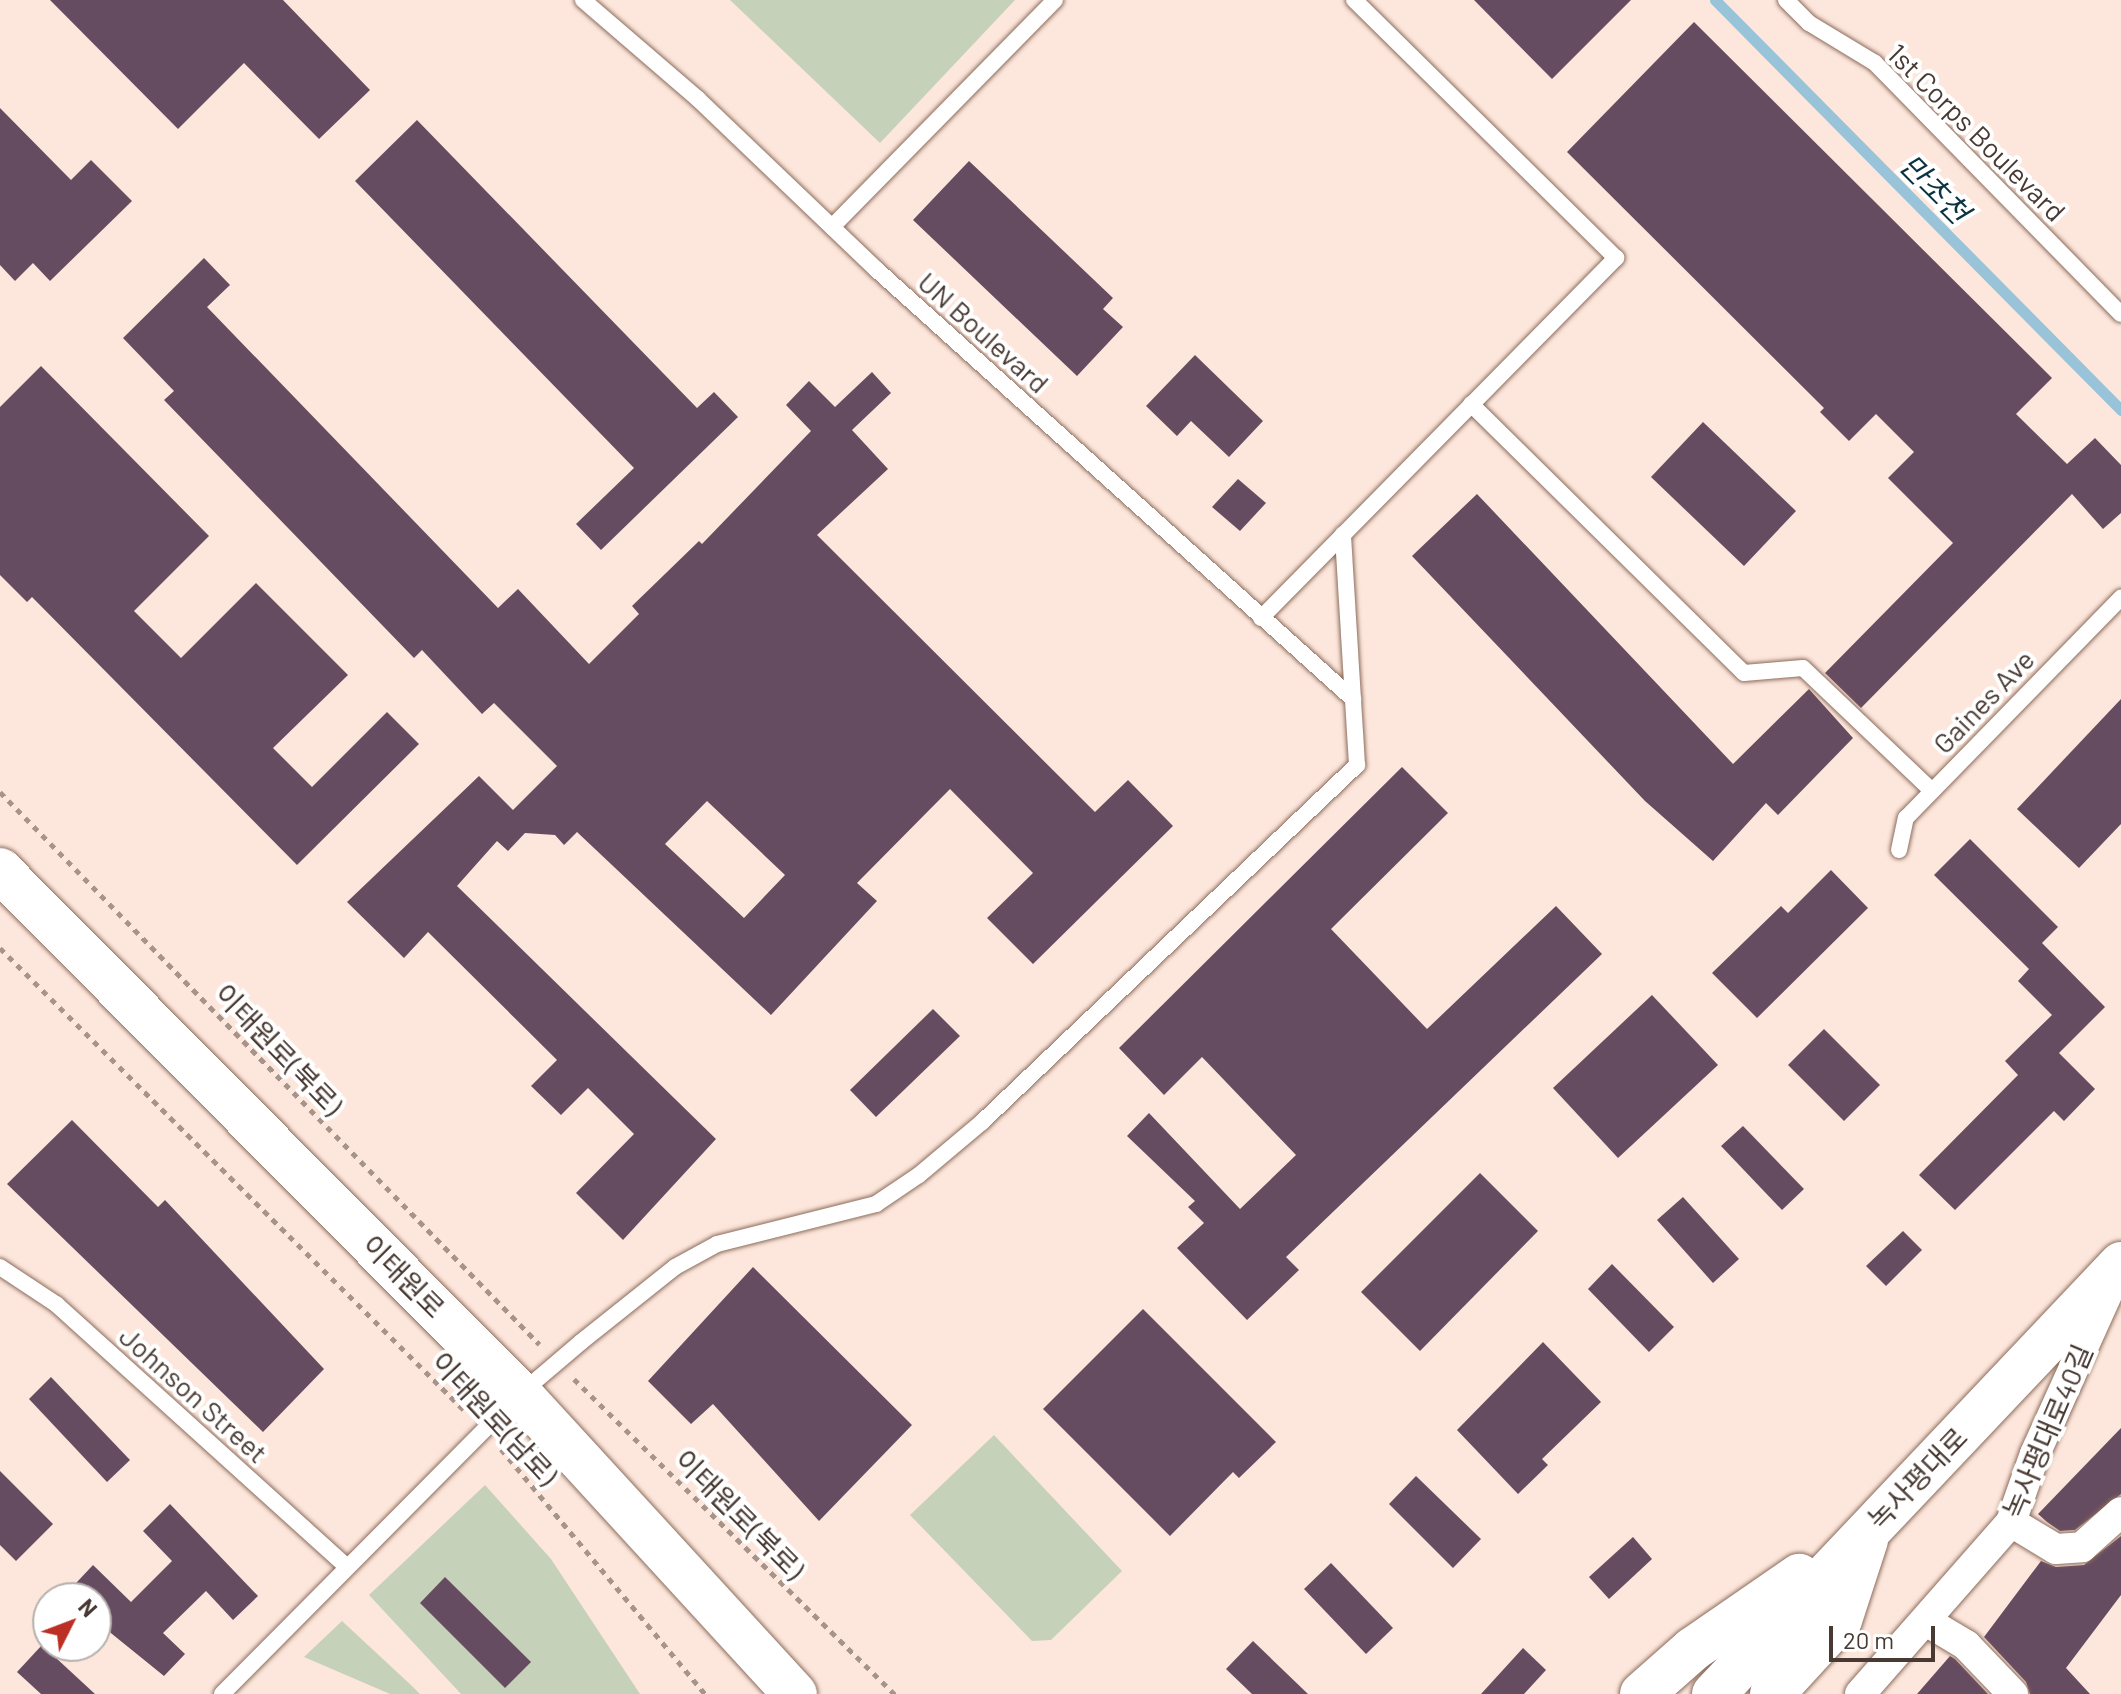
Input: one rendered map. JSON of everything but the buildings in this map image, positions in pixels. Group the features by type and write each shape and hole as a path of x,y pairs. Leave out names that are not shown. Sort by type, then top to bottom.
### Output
{"main road":[{"name":"이태원로","path":"0,870 520,1394 795,1694"},
{"name":"녹사평대로","path":"1714,1694 2121,1264"},
{"path":"1645,1694 1693,1649 1871,1527"},
{"path":"1772,1694 1840,1620 1871,1527"}],"street":[{"name":"녹사평대로40길","path":"1860,1694 2011,1522 2035,1454 2121,1264"},
{"path":"2011,1522 2056,1549 2082,1547 2121,1512"},
{"path":"1926,1621 1966,1645 2013,1694"}],"lane":[{"name":"UN Boulevard","path":"583,0 698,99 832,227 1353,699"},
{"path":"832,227 1055,0"},
{"path":"1261,618 1616,258 1354,0"},
{"name":"1st Corps Boulevard","path":"1786,0 1809,23 1875,63 2121,314"},
{"path":"1471,404 1744,673 1803,668 1932,791"},
{"path":"222,1694 520,1394 557,1362 675,1267 717,1244 876,1204 970,1133 1357,765 1343,534"},
{"name":"Gaines Ave","path":"1899,850 1906,818 2121,598"},
{"name":"Johnson Street","path":"0,1267 56,1304 347,1567"}],"path":[{"name":"이태원로(북로)","path":"0,792 529,1333"},
{"name":"이태원로(남로)","path":"0,948 485,1430 705,1694"},
{"name":"이태원로(북로)","path":"557,1362 895,1694"}],"green space":[{"path":"730,0 1015,0 880,143"},
{"path":"994,1435 1122,1571 1051,1640 1032,1641 910,1515"},
{"path":"485,1485 551,1559 640,1694 461,1694 369,1595"},
{"path":"342,1621 420,1694 390,1694 304,1657"}],"waterway":[{"name":"만초천","path":"1715,0 2121,410"}]}
